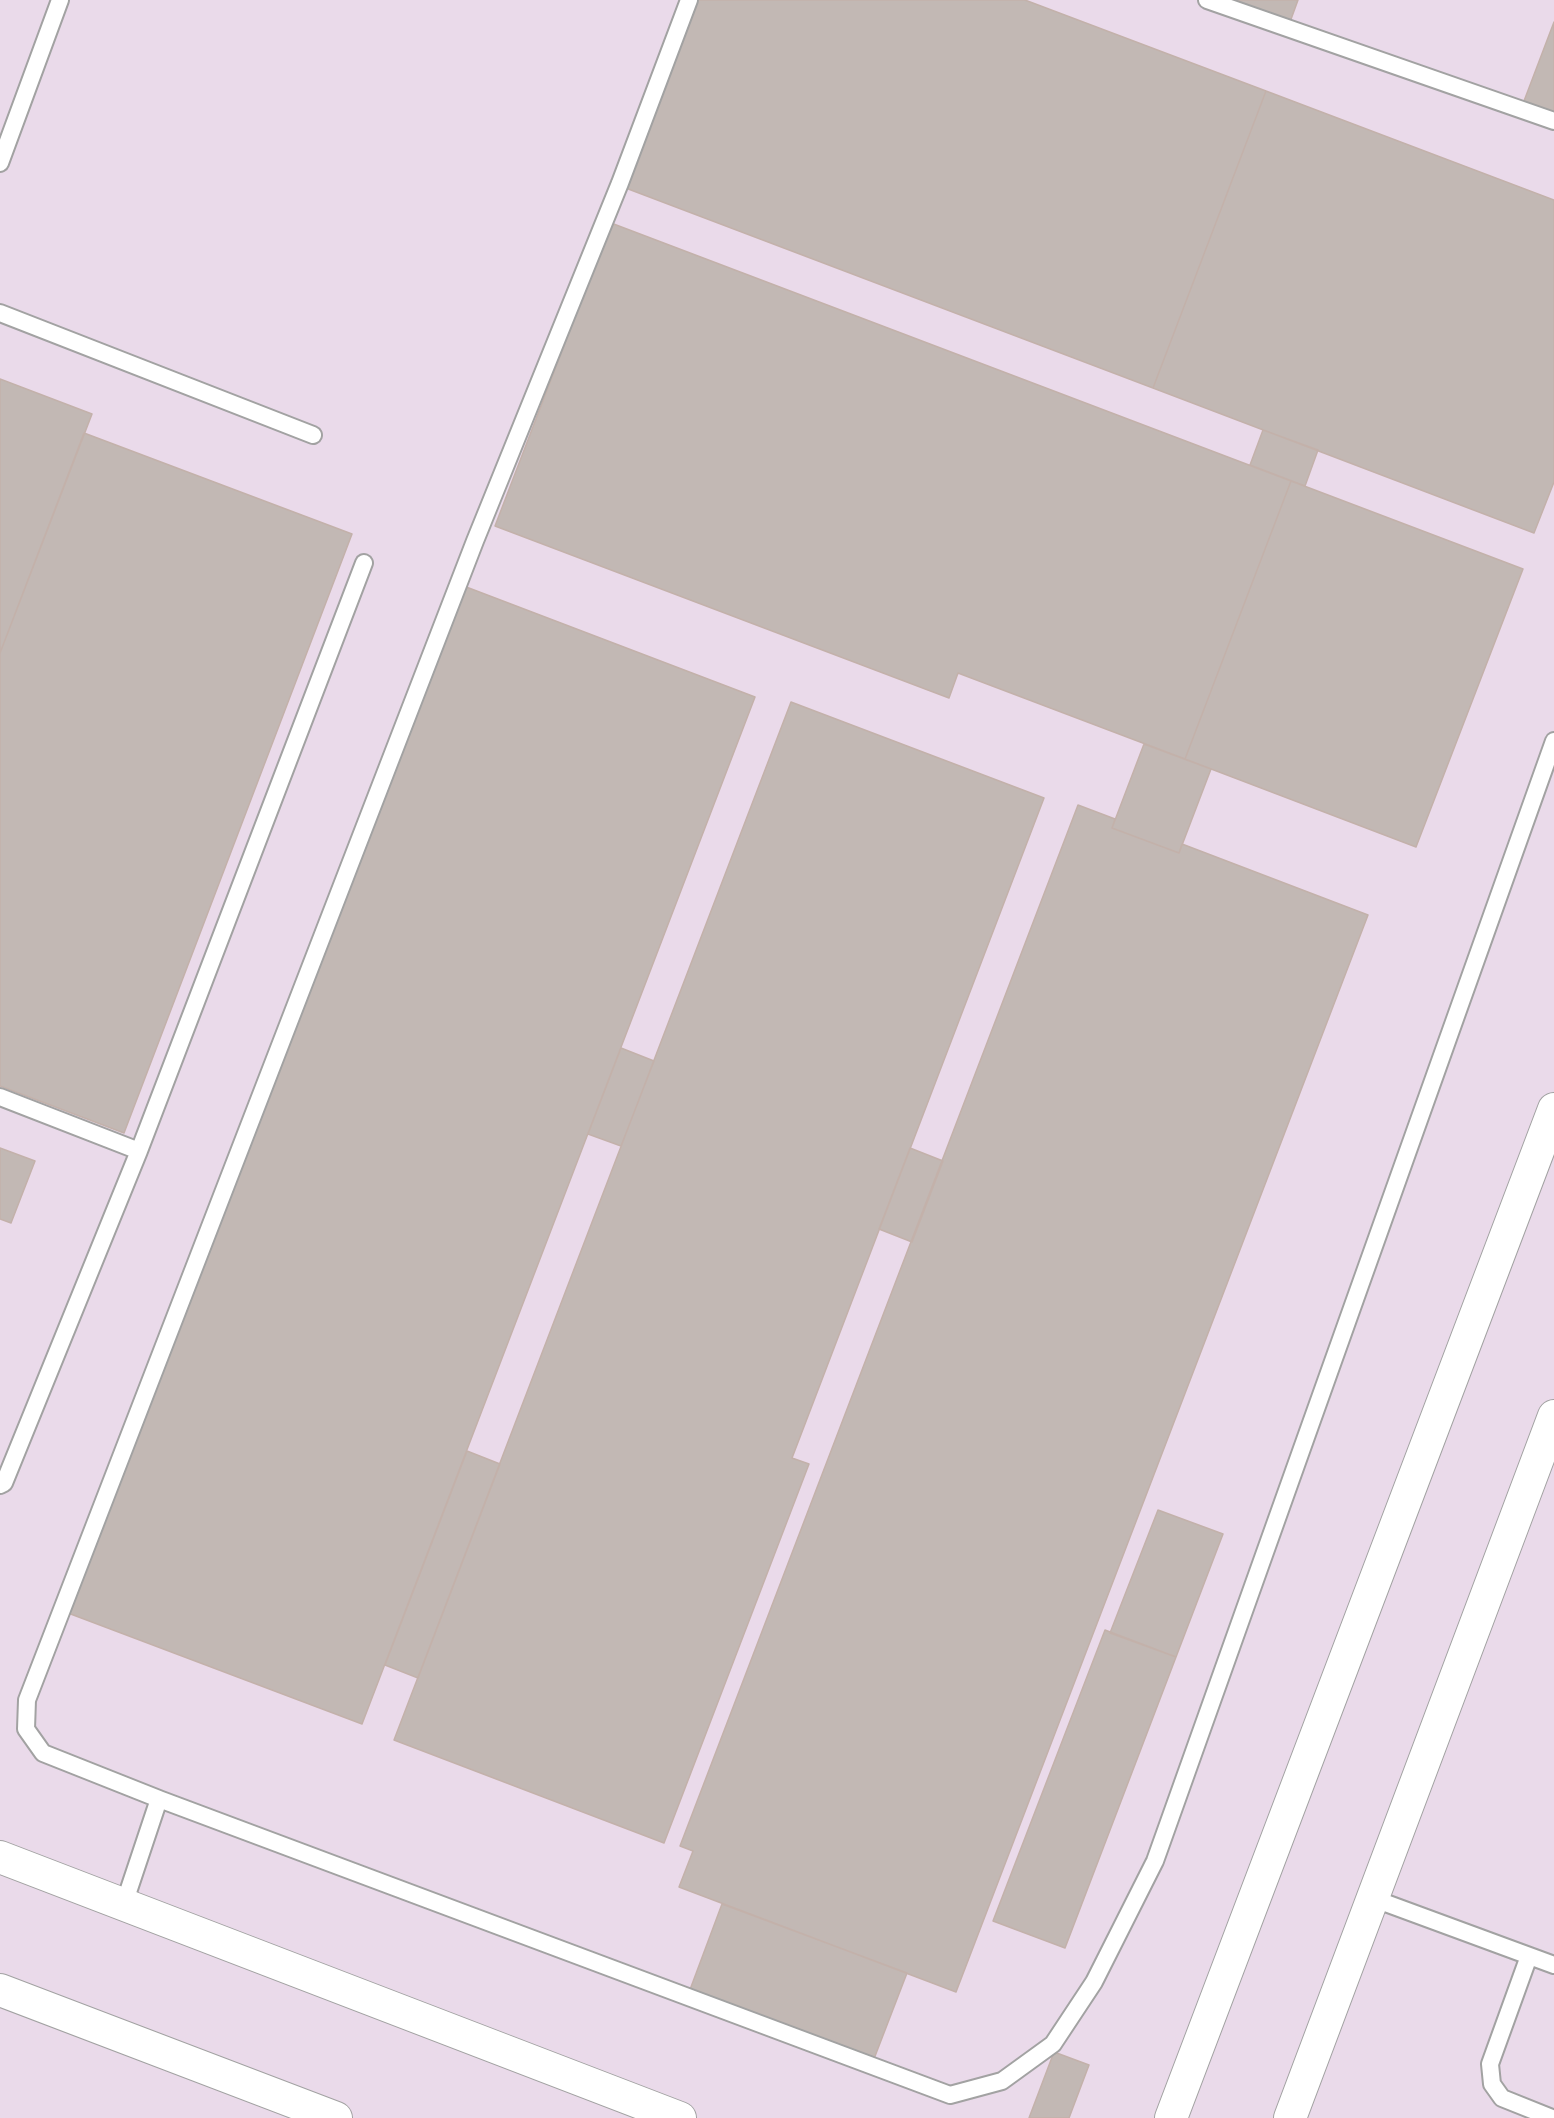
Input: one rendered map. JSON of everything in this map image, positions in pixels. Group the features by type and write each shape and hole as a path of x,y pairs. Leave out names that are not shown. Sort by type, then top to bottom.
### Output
{"street":[{"path":"1171,2118 1554,1109"},
{"path":"1290,2118 1554,1416"},
{"path":"0,1857 680,2118"},
{"path":"0,1990 336,2118"}],"lane":[{"path":"0,163 60,0"},
{"path":"689,0 620,183 466,563 27,1700 26,1729 43,1753 159,1799 950,2095 1002,2081 1053,2044 1094,1982 1155,1861 1554,741"},
{"path":"1207,0 1554,121"},
{"path":"0,313 313,435"},
{"path":"0,1485 4,1483 139,1151 364,563"},
{"path":"0,1097 139,1151"},
{"path":"124,1904 159,1799"},
{"path":"1372,1898 1554,1965"},
{"path":"1529,1956 1490,2064 1492,2084 1502,2098 1552,2118"}],"shaded area":[{"path":"0,0 1554,0 1554,2118 0,2118"}],"building":[{"path":"694,0 1025,0 1266,91 1153,388 623,187"},
{"path":"1233,0 1298,0 1290,22"},
{"path":"1554,22 1554,112 1524,101"},
{"path":"1266,91 1554,200 1554,482 1534,533 1153,388"},
{"path":"611,223 1291,481 1185,759 958,673 949,698 495,526"},
{"path":"0,379 92,414 0,653"},
{"path":"1263,430 1318,450 1305,486 1250,465"},
{"path":"84,433 352,534 124,1133 0,1086 0,653"},
{"path":"1291,481 1523,569 1416,847 1185,759"},
{"path":"461,585 755,697 362,1724 68,1613"},
{"path":"791,702 1044,798 792,1458 809,1464 664,1843 394,1740"},
{"path":"1144,744 1211,769 1179,853 1112,828"},
{"path":"1078,805 1115,819 1112,828 1179,853 1182,844 1368,915 956,1992 679,1887 693,1851 680,1846"},
{"path":"621,1048 654,1061 621,1146 588,1134"},
{"path":"0,1148 35,1161 11,1223 0,1219"},
{"path":"910,1148 943,1161 912,1242 879,1229"},
{"path":"467,1451 500,1464 418,1678 385,1665"},
{"path":"1158,1510 1223,1534 1176,1657 1110,1633"},
{"path":"1105,1630 1176,1657 1065,1948 993,1921"},
{"path":"722,1904 907,1973 872,2064 688,1995"},
{"path":"1054,2052 1089,2065 1069,2118 1029,2118"}]}
